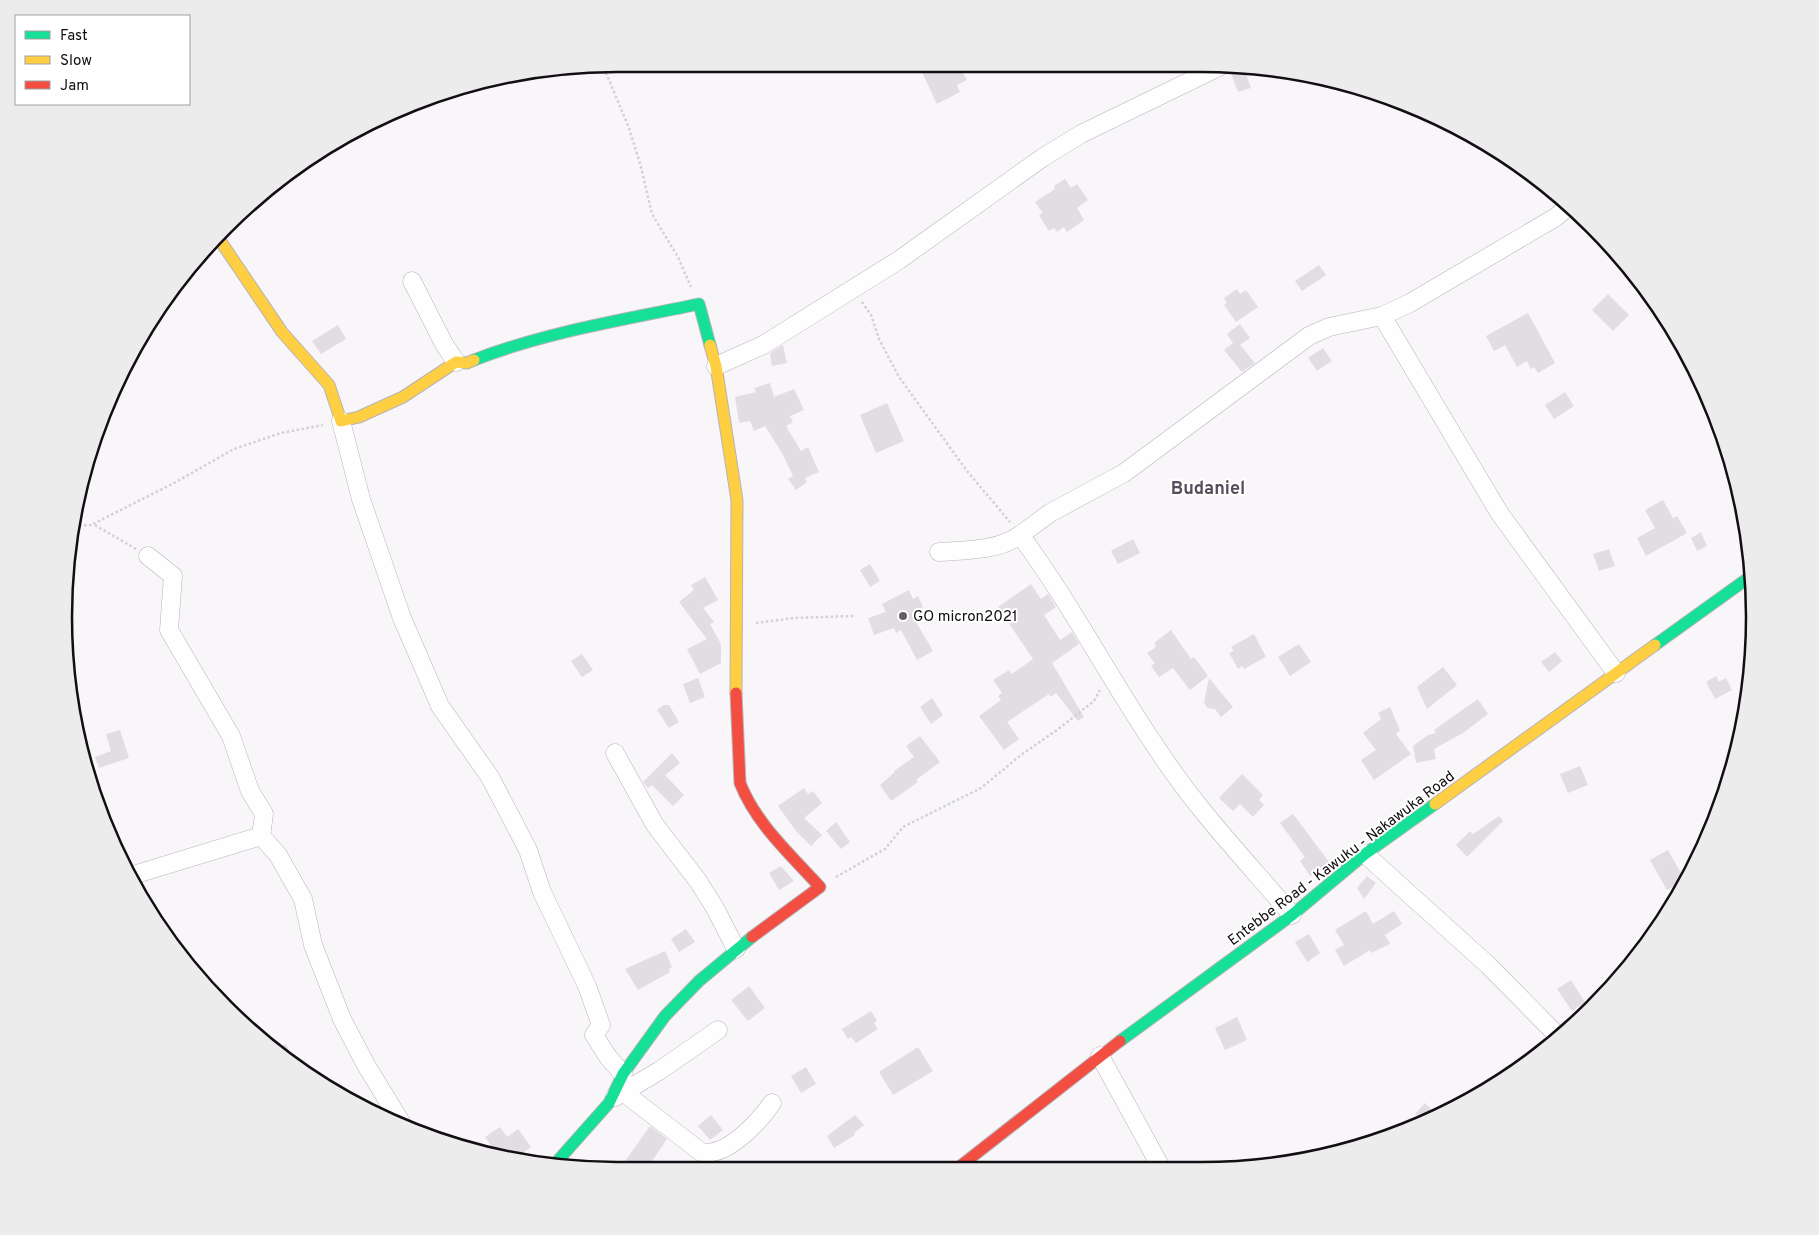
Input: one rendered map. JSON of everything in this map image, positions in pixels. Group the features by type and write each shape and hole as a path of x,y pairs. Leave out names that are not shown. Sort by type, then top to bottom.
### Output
{"street":[{"path":"716,366 763,345 859,286 932,238 1042,158 1080,134 1208,72"},
{"path":"939,552 990,547 1009,543 1050,513 1124,473 1310,336 1329,327 1382,316 1410,303 1556,217 1564,210"},
{"path":"222,243 282,332 328,385 342,421 371,534 410,635 440,706 490,778 528,850 542,892 595,1010 600,1025 594,1035 608,1057 618,1089 701,1152 708,1154 718,1153 752,1127 772,1103"},
{"path":"412,281 444,344 456,362"},
{"path":"342,421 359,416 403,397 456,362 467,363 510,346 556,334 699,304 716,366 737,500 737,625 735,664 740,783 743,796 752,810 820,887 736,949 699,981 666,1016 618,1089 559,1159"},
{"path":"1382,316 1500,514 1616,673"},
{"path":"1020,535 1054,580 1182,785 1292,915"},
{"path":"148,556 173,576 169,630 231,736 250,791 264,814 261,836 278,855 303,899 313,945 342,1019 366,1065 397,1115"},
{"name":"Entebbe Road - Kawuku - Nakawuka Road","path":"965,1162 1100,1056 1292,915 1365,854 1745,580"},
{"path":"615,753 655,825 698,881 715,908 736,949"},
{"path":"137,874 261,836"},
{"path":"1365,854 1488,966 1554,1032"},
{"path":"618,1089 658,1071 718,1030"},
{"path":"1100,1056 1158,1162"}],"path":[{"path":"606,73 629,128 641,167 652,214 678,257 699,304"},
{"path":"859,286 863,303 871,314 879,339 899,377 962,464 1020,535"},
{"path":"148,556 93,524 174,483 234,449 280,433 342,421"},
{"path":"81,525 94,524 148,556"},
{"path":"737,625 794,618 854,616"},
{"path":"820,887 885,849 903,827 981,788 1021,755 1094,701 1111,673"}],"building":[{"path":"922,72 962,72 967,80 957,85 960,92 937,104"},
{"path":"1231,74 1246,75 1251,88 1238,92"},
{"path":"1065,179 1071,188 1077,184 1088,200 1077,208 1084,220 1067,232 1064,227 1057,232 1054,228 1049,231 1039,215 1043,213 1035,202 1055,189 1054,186"},
{"path":"1319,265 1326,275 1302,291 1295,281"},
{"path":"1237,289 1240,294 1246,290 1258,307 1236,322 1224,305 1227,303 1224,298"},
{"path":"1608,294 1629,315 1613,331 1592,310"},
{"path":"1528,313 1555,363 1538,373 1534,367 1531,369 1527,361 1517,367 1505,345 1494,351 1486,336"},
{"path":"1240,324 1250,338 1240,345 1255,363 1242,372 1224,350 1233,343 1227,334"},
{"path":"338,325 346,339 321,354 312,341"},
{"path":"783,345 787,363 772,366 770,353"},
{"path":"1323,348 1332,361 1317,371 1308,358"},
{"path":"770,383 774,397 794,389 804,410 790,416 793,422 786,426 801,451 808,447 819,472 805,478 807,482 796,490 788,479 793,476 782,453 765,426 754,431 750,421 739,423 735,397 756,392 754,388"},
{"path":"1565,392 1574,406 1554,419 1545,405"},
{"path":"887,403 904,441 876,453 860,415"},
{"path":"1663,500 1673,518 1677,516 1687,533 1646,556 1637,538 1655,528 1645,510"},
{"path":"1701,532 1707,546 1697,551 1691,538"},
{"path":"1133,539 1140,553 1118,564 1111,551"},
{"path":"1609,549 1615,566 1599,571 1593,554"},
{"path":"870,564 880,581 870,587 860,570"},
{"path":"705,577 718,600 703,608 714,622 710,624 721,644 721,663 700,674 687,649 707,639 679,602 694,590 691,585"},
{"path":"1031,584 1041,599 1048,594 1056,607 1044,615 1060,640 1072,632 1079,644 1052,663 1084,717 1078,721 1056,693 1050,697 1049,694 1007,722 1019,739 1004,750 979,716 1001,700 998,696 1002,693 993,680 1009,670 1012,674 1033,659 998,607"},
{"path":"909,590 913,599 918,596 923,607 915,611 920,620 916,622 933,651 917,660 901,630 896,633 894,628 874,635 868,618 886,612 882,604"},
{"path":"1171,630 1191,659 1194,657 1208,676 1190,690 1173,668 1159,677 1151,666 1155,663 1147,653 1156,647 1154,643"},
{"path":"1254,634 1266,657 1244,669 1242,666 1238,669 1229,653 1234,651 1231,647"},
{"path":"1299,644 1311,662 1290,676 1278,657"},
{"path":"1555,652 1562,661 1549,672 1541,662"},
{"path":"582,654 593,670 582,677 571,661"},
{"path":"1443,667 1457,685 1427,709 1417,687"},
{"path":"1716,676 1719,682 1726,678 1732,690 1715,699 1706,682"},
{"path":"698,678 705,697 690,703 683,684"},
{"path":"1209,678 1233,707 1221,717 1215,709 1207,708 1204,702"},
{"path":"932,698 943,715 931,724 920,707"},
{"path":"1478,699 1488,714 1463,733 1434,749 1436,759 1416,763 1413,746 1428,735 1436,733 1434,730"},
{"path":"664,705 669,705 679,722 669,728 657,710"},
{"path":"1390,707 1400,730 1396,734 1411,754 1374,780 1361,760 1376,750 1363,733 1381,719 1378,713"},
{"path":"120,730 129,758 99,768 95,757 111,751 106,734"},
{"path":"920,736 940,762 916,780 918,782 891,801 880,785 894,771 914,757 906,746"},
{"path":"672,753 680,763 665,775 684,795 673,806 652,785 648,788 643,782"},
{"path":"1580,766 1588,785 1568,793 1560,774"},
{"path":"1242,774 1263,795 1259,800 1264,805 1253,817 1240,804 1233,811 1219,798"},
{"path":"804,788 808,794 813,791 822,803 804,818 822,835 811,846 796,831 778,806"},
{"path":"1293,814 1329,862 1310,876 1300,861 1305,857 1280,823"},
{"path":"1499,816 1503,821 1467,857 1456,845 1470,831 1473,834"},
{"path":"836,822 850,842 841,849 826,831"},
{"path":"1668,850 1682,874 1676,885 1667,890 1650,860"},
{"path":"781,866 794,881 779,890 769,873"},
{"path":"1367,876 1376,883 1364,899 1357,888"},
{"path":"1366,911 1373,924 1394,911 1402,924 1385,935 1390,944 1371,953 1370,950 1344,966 1335,950 1344,945 1335,930"},
{"path":"686,929 695,942 679,952 671,939"},
{"path":"1309,934 1320,953 1307,962 1295,942"},
{"path":"665,951 672,967 669,969 670,972 638,990 625,969"},
{"path":"1571,980 1585,1002 1572,1011 1557,989"},
{"path":"749,986 765,1008 748,1021 731,1000"},
{"path":"871,1011 877,1021 874,1023 878,1029 856,1043 851,1037 848,1039 842,1029"},
{"path":"1237,1017 1247,1040 1225,1050 1215,1028"},
{"path":"286,1044 290,1053 286,1050 281,1046"},
{"path":"918,1047 933,1071 893,1095 879,1072"},
{"path":"806,1067 816,1084 801,1093 791,1076"},
{"path":"1425,1103 1433,1111 1418,1117 1415,1114"},
{"path":"711,1115 723,1130 710,1140 698,1126"},
{"path":"855,1115 864,1125 854,1133 855,1135 834,1148 827,1136"},
{"path":"650,1126 667,1139 651,1162 624,1162"},
{"path":"500,1127 507,1137 518,1129 531,1147 522,1154 511,1152 491,1147 485,1137"}],"traffic: fast":[{"path":"474,360 557,334 699,304 710,345"},
{"path":"1655,645 1745,580"},
{"path":"1120,1041 1292,915 1365,854 1435,804"},
{"path":"559,1159 609,1103 623,1074 665,1016 699,981 752,937"}],"traffic: slow":[{"path":"222,243 282,332 329,385 341,421 359,417 403,397 456,362 467,363 474,360"},
{"path":"710,345 716,366 737,500 736,693"},
{"path":"1435,804 1655,645"}],"traffic: jam":[{"path":"736,693 740,783 755,812 786,851 820,887 752,937"},
{"path":"965,1162 1120,1041"}],"place":[{"name":"GO micron2021","path":"903,616"}],"district":[{"name":"Budaniel","path":"1208,488"}]}
